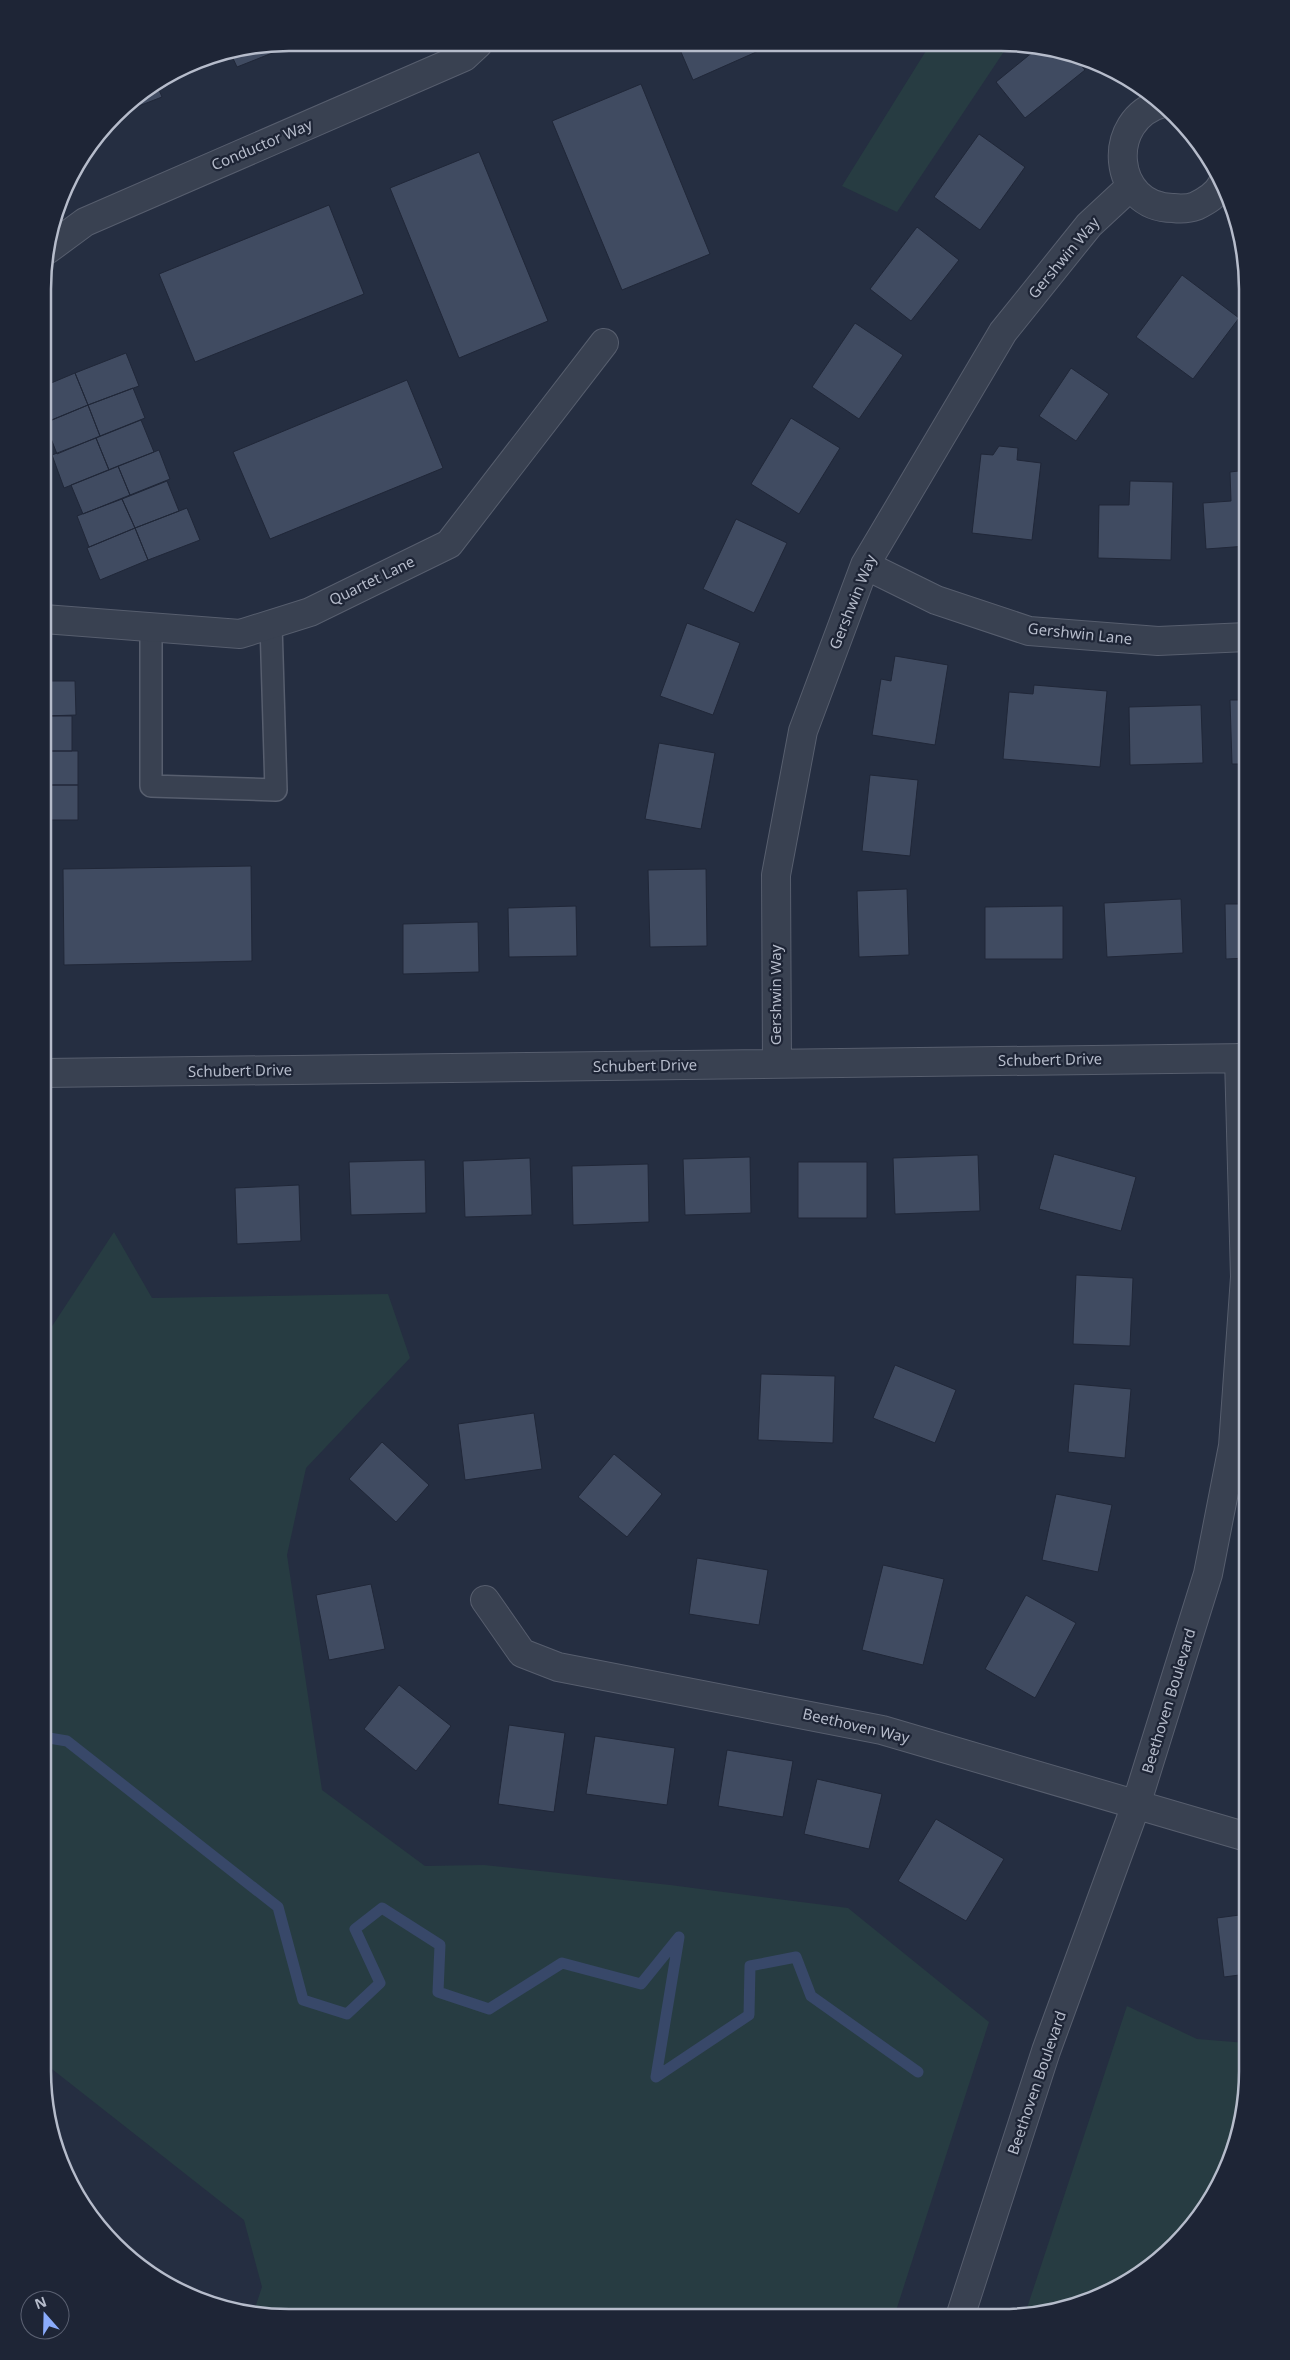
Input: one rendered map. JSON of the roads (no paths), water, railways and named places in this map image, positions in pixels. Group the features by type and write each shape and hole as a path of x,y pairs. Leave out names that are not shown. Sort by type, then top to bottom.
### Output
{"street":[{"name":"Conductor Way","path":"56,244 85,222 459,51"},
{"path":"1154,107 1144,112 1131,126 1123,143 1122,162 1131,186 1143,199 1160,208 1188,209 1206,202 1217,190"},
{"name":"Gershwin Way","path":"777,1064 776,875 804,730 865,565 1003,332 1089,225 1131,186"},
{"name":"Quartet Lane","path":"51,620 240,634 310,612 449,544 604,342"},
{"name":"Gershwin Lane","path":"865,565 936,600 1029,631 1158,642 1239,638"},
{"name":"Schubert Drive","path":"51,1074 1239,1058"},
{"name":"Beethoven Boulevard","path":"963,2309 1046,2051 1136,1805 1208,1574 1232,1446 1239,1355"},
{"name":"Beethoven Way","path":"485,1600 522,1653 558,1667 882,1730 1239,1835"}],"lane":[{"path":"150,627 151,786 276,790 272,624"}],"waterway":[{"path":"51,1738 67,1741 278,1907 303,2000 347,2014 380,1983 355,1929 382,1908 440,1945 438,1992 489,2009 562,1963 641,1984 679,1937 656,2077 749,2015 750,1966 796,1957 811,1996 918,2072"}]}
